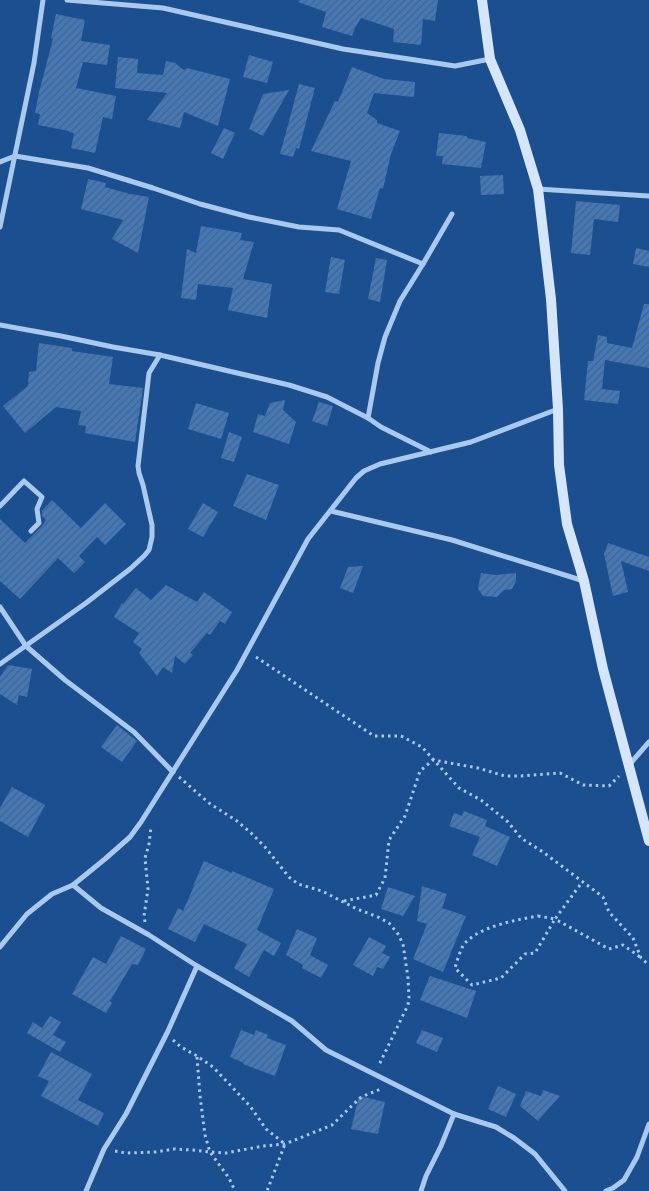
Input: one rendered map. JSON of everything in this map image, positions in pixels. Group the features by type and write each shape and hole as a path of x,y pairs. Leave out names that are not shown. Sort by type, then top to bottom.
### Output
{"street":[{"path":"0,227 34,63 43,0"},
{"path":"67,0 163,8 344,50 455,66 490,59"},
{"path":"482,0 490,59 520,130 538,189 551,299 558,409 559,464 566,524 584,581 603,669 649,840"},
{"path":"0,162 15,156 88,168 200,204 249,217 298,227 339,230 424,264"},
{"path":"538,189 649,196"},
{"path":"368,418 385,337 400,301 424,264 452,214"},
{"path":"0,325 113,348 160,355 290,385 327,397 368,418 381,428 431,452"},
{"path":"0,664 130,570 148,550 152,537 152,525 143,485 138,473 138,466 149,372 160,355"},
{"path":"0,947 27,914 52,894 72,885 130,837 237,670 308,539 356,478 380,464 471,442 558,409"},
{"path":"0,506 24,481 42,498 37,508 39,523 31,531"},
{"path":"331,511 452,540 584,581"},
{"path":"0,607 26,646 65,680 134,732 173,772"},
{"path":"628,765 649,742"},
{"path":"72,885 101,908 292,1021 326,1050 454,1114 496,1127 514,1138 535,1154 565,1191"},
{"path":"86,1191 104,1149 126,1114 168,1031 197,966"},
{"path":"421,1191 454,1114"},
{"path":"606,1191 624,1180 637,1157 649,1124"}],"path":[{"path":"247,651 374,736 401,736 422,747 459,788 481,800 508,822 521,838 603,897 609,912 633,938 641,958"},
{"path":"433,760 478,768 505,776 560,773 582,785 609,786 628,765"},
{"path":"342,902 376,895 385,878 389,840 406,816 420,771 433,760"},
{"path":"173,772 209,803 251,833 289,877 298,884 322,891 342,902 378,916 398,934 403,944 408,978 408,1005 375,1074"},
{"path":"148,935 144,916 148,888 145,858 149,844 153,802"},
{"path":"580,885 555,919 535,953 524,954 501,978 472,985 455,968 464,943 483,930 510,921 538,916 555,919 610,949 623,945 649,965"},
{"path":"168,1031 174,1043 212,1067 250,1106 266,1130 285,1144"},
{"path":"197,1056 205,1135 210,1152 236,1191"},
{"path":"104,1149 126,1152 154,1152 174,1149 226,1153 285,1144 332,1124 360,1098 398,1085"},
{"path":"267,1191 285,1144"}],"building":[{"path":"299,0 438,0 435,21 423,19 421,45 393,42 394,29 361,18 352,36 322,27 326,12 298,2"},
{"path":"56,14 85,20 81,41 110,45 107,65 83,62 76,88 116,96 112,119 103,117 95,153 71,148 74,133 38,125 40,114 35,113 53,39 51,38"},
{"path":"249,55 273,62 267,83 243,77"},
{"path":"118,57 138,59 137,73 163,75 166,61 175,63 184,70 187,68 230,79 218,126 184,112 180,128 147,120 167,93 115,88"},
{"path":"352,67 384,79 415,82 414,97 374,93 367,113 377,120 377,123 400,131 391,154 383,189 380,188 371,219 337,209 351,161 311,151 335,101 338,102"},
{"path":"299,84 315,88 299,149 296,148 293,157 280,154"},
{"path":"289,90 263,136 249,129 263,94"},
{"path":"224,128 235,133 223,159 211,153"},
{"path":"439,133 467,136 467,138 486,142 481,168 442,164 443,156 436,156"},
{"path":"503,175 504,194 481,195 480,176"},
{"path":"88,179 106,183 105,187 149,197 138,253 112,239 123,220 81,209"},
{"path":"576,201 620,205 618,222 594,219 590,255 571,253"},
{"path":"201,226 242,233 240,240 254,242 243,279 272,284 267,318 228,310 233,288 198,284 196,300 181,298 187,249 196,253"},
{"path":"636,248 649,251 649,267 633,264"},
{"path":"331,257 345,260 339,294 325,292"},
{"path":"376,258 387,260 380,302 368,299"},
{"path":"644,304 649,304 649,368 605,360 602,389 620,391 618,404 584,400 588,361 593,361 598,335 607,337 607,343 632,348"},
{"path":"39,343 72,348 72,351 113,357 109,384 143,388 135,442 85,433 86,426 78,425 81,411 56,407 25,433 3,406 28,386 29,372 36,371"},
{"path":"285,400 283,410 296,422 289,444 253,432 258,414 265,416 270,403"},
{"path":"319,402 333,406 327,426 312,421"},
{"path":"196,403 229,413 221,439 188,429"},
{"path":"229,432 242,437 234,462 221,458"},
{"path":"247,474 279,485 266,520 233,506"},
{"path":"52,500 81,528 105,503 126,524 105,545 97,537 79,556 85,562 74,573 58,558 20,599 0,581 0,519 25,543 46,520 42,516 42,511"},
{"path":"203,503 218,512 203,537 188,529"},
{"path":"608,543 649,557 649,571 621,561 628,592 613,596 604,554"},
{"path":"363,566 353,593 340,588 348,567"},
{"path":"481,573 496,575 516,573 516,581 512,589 504,590 497,597 483,596 478,589"},
{"path":"166,585 197,602 204,592 232,612 225,624 220,621 210,635 207,633 190,653 193,655 185,664 175,656 172,673 163,667 157,676 139,653 142,649 133,642 139,633 114,617 122,603 136,588 151,600"},
{"path":"8,665 32,669 27,697 19,695 17,705 0,694 0,677"},
{"path":"117,725 137,741 122,762 101,747"},
{"path":"12,787 45,805 28,837 0,821 0,808"},
{"path":"464,811 487,820 485,826 510,837 497,866 472,855 480,837 449,826 454,813 462,816"},
{"path":"204,861 274,889 257,930 281,943 274,956 264,950 249,977 234,968 247,944 204,924 195,942 168,929 178,908 183,911"},
{"path":"422,886 447,894 442,908 466,916 443,972 413,959 427,924 417,921"},
{"path":"388,887 415,896 403,916 381,909"},
{"path":"297,929 317,938 310,955 328,965 321,978 302,968 303,965 286,955"},
{"path":"121,936 146,949 138,965 132,964 110,1001 112,1003 106,1013 72,994 93,957 106,964"},
{"path":"369,937 386,946 382,953 390,957 383,969 377,967 373,976 353,965"},
{"path":"430,976 476,991 467,1018 420,1000"},
{"path":"50,1016 61,1022 53,1035 66,1042 60,1052 27,1033 33,1022 42,1028"},
{"path":"241,1030 254,1035 256,1030 268,1035 267,1038 286,1045 275,1076 230,1057"},
{"path":"422,1030 443,1038 437,1052 416,1043"},
{"path":"51,1052 92,1074 78,1100 104,1113 98,1126 41,1096 49,1081 38,1076"},
{"path":"498,1086 516,1094 506,1117 488,1109"},
{"path":"543,1090 560,1096 538,1121 520,1106 526,1091 541,1096"},
{"path":"359,1096 385,1102 378,1134 351,1129"}]}
